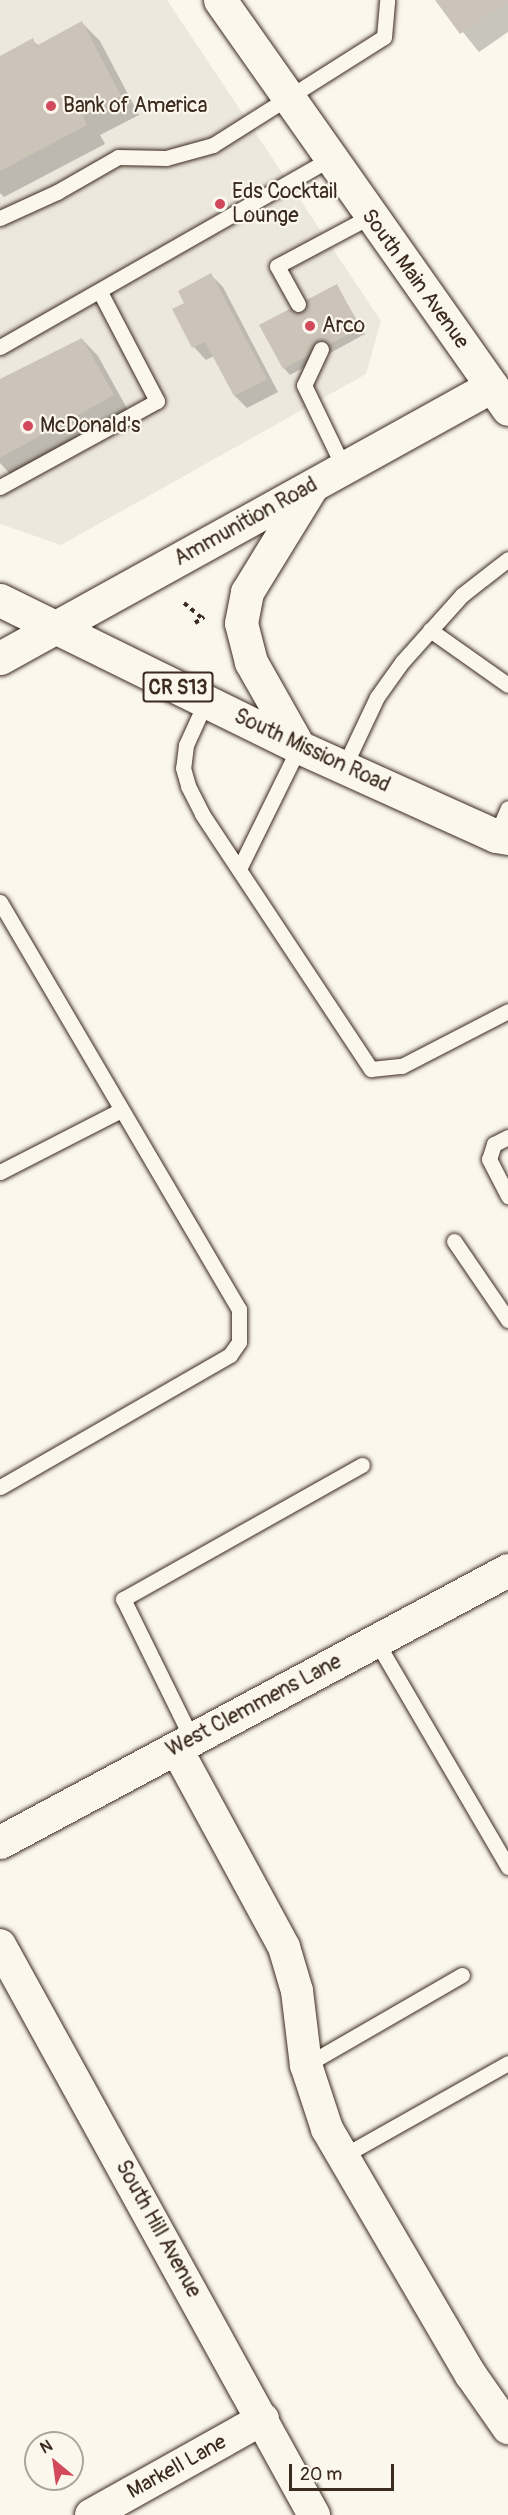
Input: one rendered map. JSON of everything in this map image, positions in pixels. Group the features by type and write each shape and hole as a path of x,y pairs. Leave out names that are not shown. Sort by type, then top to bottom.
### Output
{"main road":[{"name":"South Main Avenue","path":"220,0 500,397"},
{"name":"Ammunition Road","path":"0,658 344,468 500,397"},
{"path":"299,747 251,662 241,623 247,592 312,486"},
{"name":"South Mission Road","path":"0,600 299,747 505,833"},
{"name":"West Clemmens Lane","path":"0,1842 508,1570"}],"street":[{"path":"184,1743 284,1947 297,1991 306,2065 327,2129 471,2374 508,2428"},
{"name":"South Hill Avenue","path":"0,1945 314,2515"},
{"name":"Markell Lane","path":"91,2515 263,2419"}],"lane":[{"path":"0,218 57,192 118,157 166,158 213,144 384,37 387,0"},
{"path":"0,347 330,159"},
{"path":"298,304 277,266 371,216"},
{"path":"0,487 157,401 100,292"},
{"path":"321,349 304,386 344,468"},
{"path":"344,767 377,697 430,630 462,595 508,559"},
{"path":"430,630 508,685"},
{"path":"206,701 186,745 183,768 202,814 371,1069 402,1066 508,1011"},
{"path":"239,869 299,747"},
{"path":"0,902 120,1110 239,1309 239,1342 230,1355 0,1487"},
{"path":"0,1172 120,1110"},
{"path":"501,1141 489,1159 508,1196"},
{"path":"454,1241 508,1320"},
{"path":"184,1743 123,1599 362,1465"},
{"path":"376,1641 508,1867"},
{"path":"306,2065 462,1975"},
{"path":"343,2156 508,2062"}],"path":[{"path":"184,603 202,618"}],"shaded area":[{"path":"0,0 167,0 381,321 366,374 61,545 0,524"}],"building":[{"path":"435,0 508,0 508,1 460,34"},
{"name":"Bank of America","path":"82,21 121,96 83,116 87,125 0,171 0,56 33,38 36,46"},
{"path":"211,273 267,379 234,396 205,342 192,348 172,309 184,303 178,291"},
{"name":"Arco","path":"337,284 360,328 283,369 259,325"},
{"name":"McDonald's","path":"82,338 114,395 0,458 0,379"}],"place":[{"name":"Bank of America","path":"51,106"},
{"name":"Eds Cocktail Lounge","path":"220,204"},
{"name":"Arco","path":"310,326"},
{"name":"McDonald's","path":"28,426"}]}
